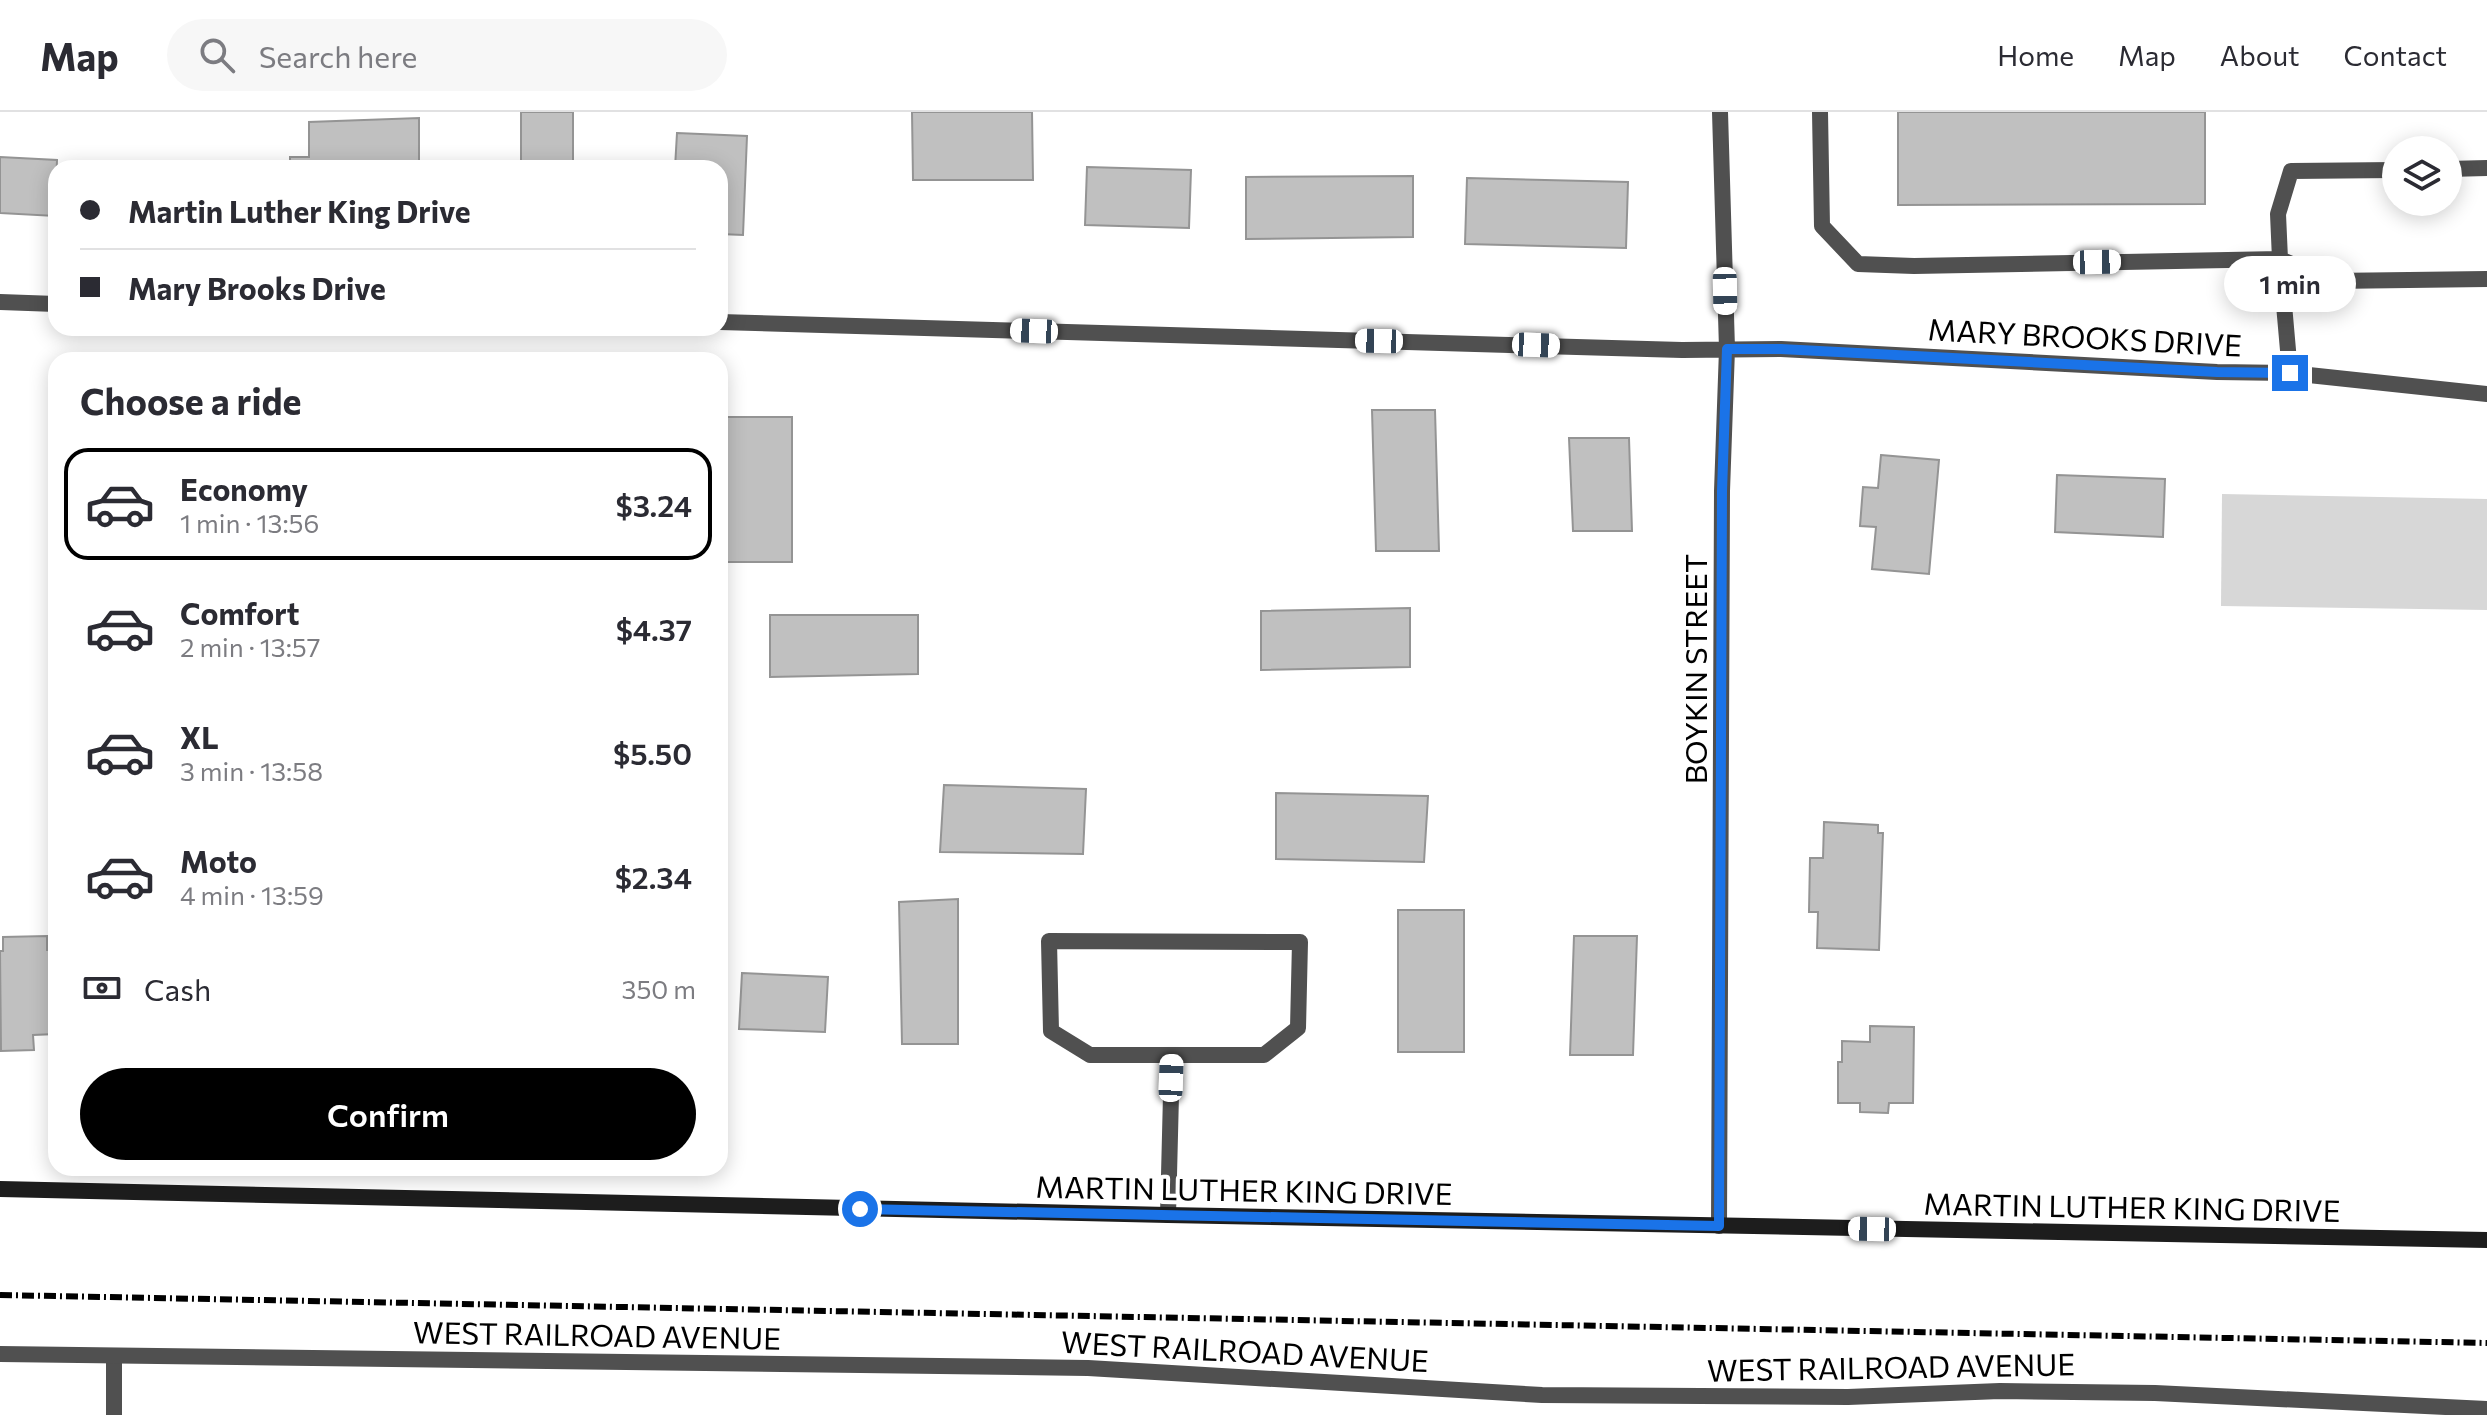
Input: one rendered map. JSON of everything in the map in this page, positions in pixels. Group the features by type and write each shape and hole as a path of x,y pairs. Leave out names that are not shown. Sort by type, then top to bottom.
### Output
{"main road":[{"name":"MARTIN LUTHER KING DRIVE","path":"0,1189 2487,1240"}],"street":[{"name":"BOYKIN STREET","path":"1719,1226 1722,491 1727,349 1720,112"},
{"path":"1820,112 1822,226 1858,264 1929,266 2280,259 2331,281 2487,279"},
{"path":"2462,169 2487,168"},
{"path":"2290,373 2278,214 2291,171 2382,170"},
{"path":"0,302 48,304"},
{"name":"MARY BROOKS DRIVE","path":"728,322 1781,349 2217,372 2290,373 2487,394"},
{"path":"1049,941 1300,942 1298,1028 1264,1055 1172,1055 1090,1055 1051,1031 1049,941"},
{"path":"1168,1215 1172,1055"},
{"name":"WEST RAILROAD AVENUE","path":"0,1354 1088,1368 1542,1395 1848,1397 2000,1391 2155,1393 2487,1409"},
{"path":"114,1356 114,1415"}],"shaded area":[{"path":"2222,494 2487,499 2487,610 2221,606"}],"building":[{"path":"521,112 573,112 573,160 521,160"},
{"path":"912,112 1032,112 1033,180 913,180"},
{"path":"1898,112 2205,112 2205,204 1898,205"},
{"path":"419,118 419,160 290,160 290,157 309,157 309,122"},
{"path":"677,133 747,136 743,235 728,234 728,160 675,160"},
{"path":"0,157 57,160 48,160 48,216 0,213"},
{"path":"1087,167 1191,170 1189,228 1085,225"},
{"path":"1413,176 1413,237 1246,239 1246,177"},
{"path":"1467,178 1628,182 1626,248 1465,244"},
{"path":"1372,410 1435,410 1439,551 1376,551"},
{"path":"728,417 792,417 792,562 728,562"},
{"path":"1569,438 1629,438 1632,531 1573,531"},
{"path":"1881,455 1939,460 1929,574 1872,569 1876,527 1860,526 1863,487 1878,488"},
{"path":"2057,475 2165,479 2163,537 2055,532"},
{"path":"1410,608 1410,667 1261,670 1261,611"},
{"path":"770,615 918,615 918,674 770,677"},
{"path":"944,785 1086,789 1083,854 940,852"},
{"path":"1276,793 1428,796 1424,862 1276,859"},
{"path":"1824,822 1878,825 1878,833 1883,833 1879,950 1817,948 1818,912 1809,912 1810,858 1823,858"},
{"path":"958,899 958,1044 902,1044 899,902"},
{"path":"1398,910 1464,910 1464,1052 1398,1052"},
{"path":"47,936 48,1034 33,1035 34,1050 1,1051 0,951 3,951 3,937"},
{"path":"1574,936 1637,936 1633,1055 1570,1055"},
{"path":"742,973 828,977 825,1032 739,1029"},
{"path":"1870,1026 1914,1027 1913,1103 1889,1103 1888,1113 1860,1112 1860,1103 1838,1103 1838,1062 1842,1062 1842,1041 1870,1042"}],"railway":[{"path":"0,1295 2487,1343"}],"route":[{"path":"860,1209 1719,1226 1722,491 1727,349 2290,373"}]}
